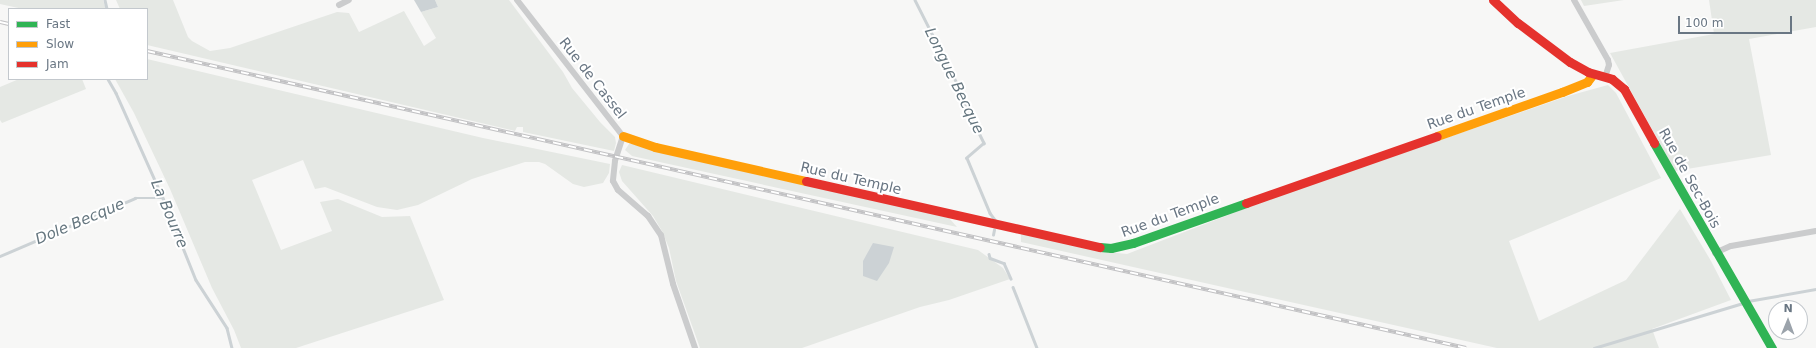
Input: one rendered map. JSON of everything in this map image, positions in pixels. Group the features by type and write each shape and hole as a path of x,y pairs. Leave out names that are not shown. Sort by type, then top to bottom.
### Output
{"street":[{"path":"339,5 349,0"},
{"name":"Rue de Cassel","path":"517,0 623,136 615,161 613,181 618,190 648,216 661,235 672,279 695,348"},
{"name":"Rue de Sec-Bois","path":"1494,0 1518,23 1570,62 1593,74 1615,81 1626,91 1715,253 1772,348"},
{"path":"1574,0 1608,60 1609,66 1605,77"},
{"name":"Rue du Temple","path":"623,136 650,145 698,157 1090,246 1111,248 1133,244 1554,95 1587,82 1593,74"},
{"path":"1715,253 1736,245 1816,232"}],"shaded area":[{"path":"0,0 103,0 106,8 18,8 0,4"},
{"path":"116,0 173,0 188,37 192,41 210,51 230,48 337,12 349,13 359,32 404,11 424,46 436,38 421,12 438,7 435,0 509,0 563,72 572,88 600,122 615,137 616,143 614,151 523,132 523,127 517,127 515,131 148,45 148,8 120,8"},
{"path":"414,0 435,0 438,7 421,12"},
{"path":"1581,0 1624,0 1584,6"},
{"path":"1709,0 1816,0 1816,27 1749,39 1771,155 1675,171 1610,53 1714,34"},
{"path":"148,59 483,138 610,164 609,173 603,183 584,187 573,184 545,164 539,162 525,162 472,179 418,205 397,210 377,207 325,187 315,189 303,160 252,180 281,250 332,231 320,202 338,199 382,217 410,216 444,300 296,348 241,348 234,330 212,288 170,189 134,113 116,80 148,80"},
{"path":"17,80 82,80 86,89 2,123 0,120 0,87"},
{"path":"1608,85 1616,93 1661,178 1509,241 1539,321 1626,280 1680,209 1711,261 1731,300 1652,329 1659,348 1497,348 1021,242 1021,233 1098,251 1127,254 1286,193 1568,96"},
{"path":"634,143 949,218 957,227 632,156 625,150 629,144"},
{"path":"622,165 978,250 1003,268 1010,279 949,300 920,307 802,348 700,348 676,281 669,248 662,231 653,216 622,181 619,172"},
{"path":"873,243 894,247 889,263 877,281 863,276 863,261"}],"waterway":[{"name":"La Bourre","path":"105,0 107,8"},
{"name":"Longue Becque","path":"915,0 957,83 964,103 984,143 967,158 990,213 996,221"},
{"name":"La Bourre","path":"109,80 116,93 163,198 196,280 227,328 232,348"},
{"name":"Dole Becque","path":"0,256 135,198 163,198"},
{"name":"Longue Becque","path":"993,235 994,230"},
{"name":"Longue Becque","path":"989,254 990,258 1004,263 1011,279"},
{"name":"Longue Becque","path":"1013,287 1037,348"},
{"path":"1748,301 1816,289"},
{"path":"1594,348 1743,303"}],"railway":[{"path":"0,22 8,24"},
{"path":"148,51 1466,348"}],"traffic: fast":[{"path":"1654,143 1772,348"},
{"path":"1100,247 1111,248 1133,243 1246,203"}],"traffic: slow":[{"path":"1437,136 1562,92 1587,82 1593,74"},
{"path":"623,136 655,147 806,181"}],"traffic: jam":[{"path":"1493,0 1518,23 1570,62 1588,72 1612,79 1624,89 1654,143"},
{"path":"1246,203 1437,136"},
{"path":"806,181 1100,247"}]}
